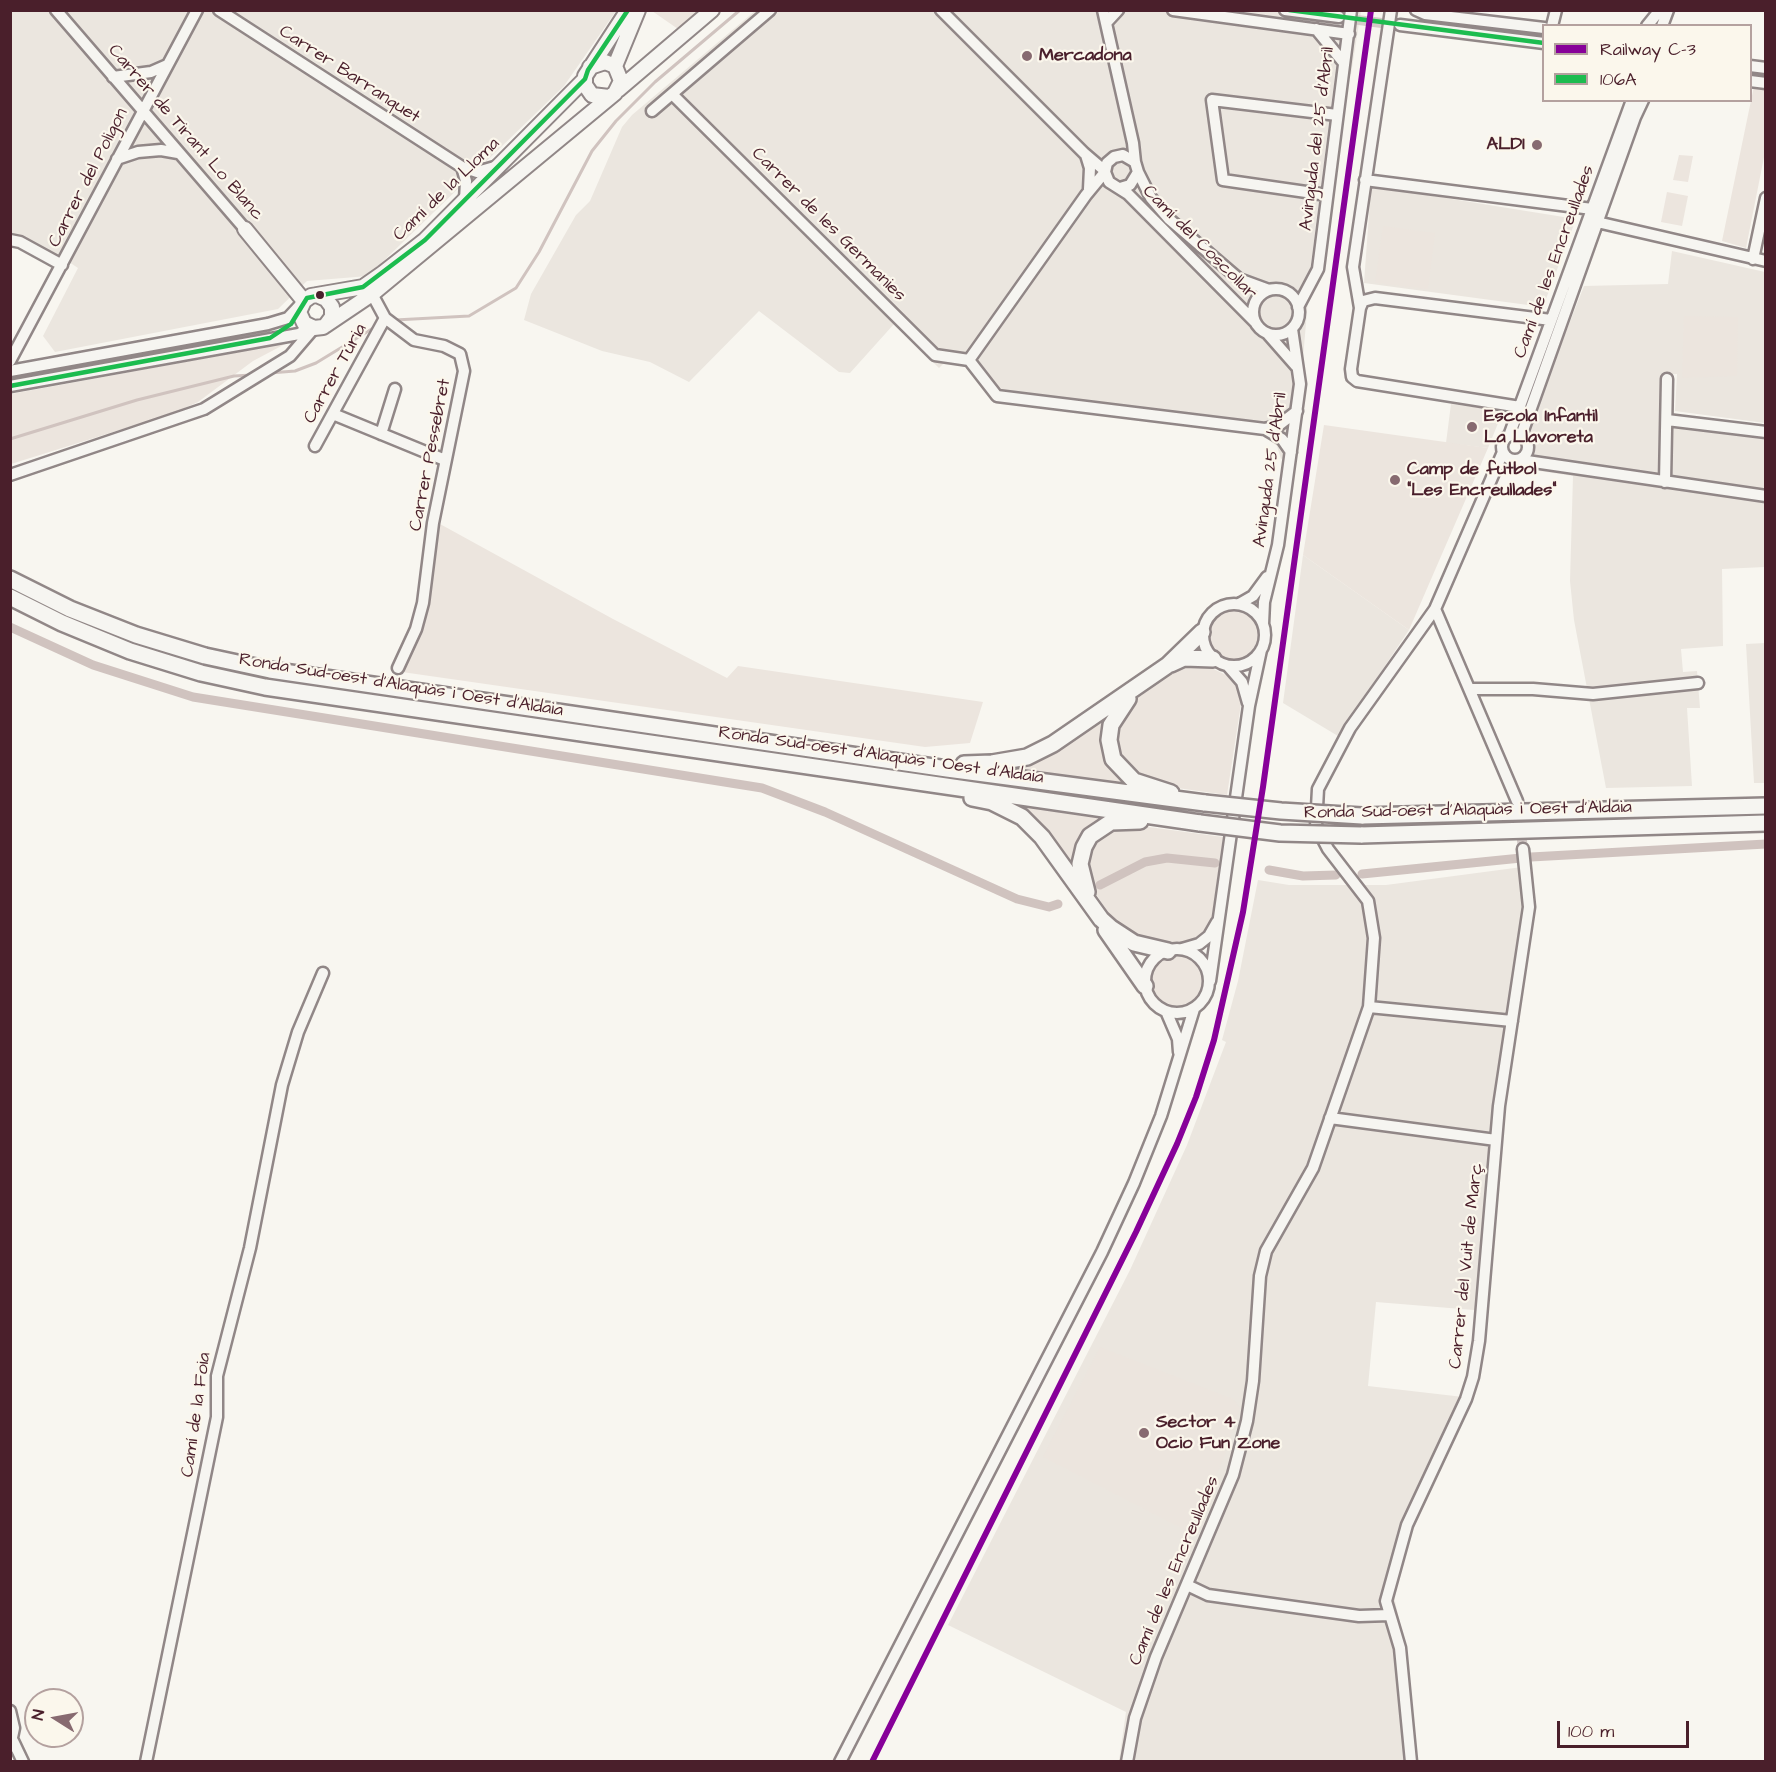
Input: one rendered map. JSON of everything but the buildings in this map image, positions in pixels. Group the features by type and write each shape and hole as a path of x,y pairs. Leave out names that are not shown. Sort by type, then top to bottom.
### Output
{"main road":[{"name":"Ronda Sud-oest d'Alaquàs i Oest d'Aldaia","path":"10,579 70,609 135,635 205,656 270,670 947,769 1205,803 1362,816 1766,806"},
{"name":"Ronda Sud-oest d'Alaquàs i Oest d'Aldaia","path":"10,597 62,623 130,651 201,673 265,687 1200,823 1280,833 1360,835 1766,823"},
{"path":"947,769 963,764 992,763 1027,757 1053,744 1168,665 1202,632"},
{"path":"1168,665 1184,658 1213,659"},
{"path":"1135,689 1111,725 1110,748 1116,764 1134,781 1205,803"},
{"path":"945,785 964,796 992,802 1022,817 1042,837 1146,986"},
{"path":"1092,906 1080,864 1084,847 1094,831 1111,822 1124,820 1182,825 1200,823"},
{"path":"1101,919 1134,943 1175,950"}],"street":[{"name":"Carrer de Tirant Lo Blanc","path":"56,10 307,301"},
{"name":"Carrer del Poligon","path":"11,359 197,10"},
{"name":"Carrer Barranquet","path":"219,10 462,167"},
{"name":"Camí de la Lloma","path":"10,371 268,324 288,318 307,301 363,287 425,240 500,165 587,73 628,10"},
{"path":"638,10 617,69 621,81 614,94 592,95 587,73 605,62 617,69 632,70 676,41 712,10"},
{"path":"652,111 770,10"},
{"name":"Camí del Coscollar","path":"1103,10 1136,167 1151,198 1169,219 1239,279 1269,290"},
{"path":"1106,23 1108,10"},
{"path":"1106,23 1118,10"},
{"path":"1173,10 1349,34"},
{"path":"1285,10 1339,17"},
{"name":"Avinguda del 25 d'Abril","path":"1298,307 1318,272 1351,10"},
{"path":"1360,308 1353,267 1391,10"},
{"path":"1416,10 1425,14 1542,28"},
{"path":"1649,24 1660,10"},
{"path":"1663,24 1669,10"},
{"path":"944,12 1105,172 1116,186"},
{"path":"1400,25 1542,43"},
{"path":"1316,28 1344,63"},
{"name":"Camí de la Lloma","path":"10,386 299,334 317,327 372,294 676,41"},
{"path":"112,77 151,72 168,64"},
{"name":"Carrer de les Germanies","path":"672,94 935,355 969,360"},
{"path":"1327,195 1223,180 1212,100 1337,115"},
{"name":"Camí de les Encreullades","path":"1509,436 1631,102"},
{"name":"Camí de les Encreullades","path":"1524,439 1597,222 1642,102"},
{"path":"1130,130 1105,172 1087,193 969,360 997,396 1265,429 1280,425 1297,411"},
{"path":"117,159 138,152 161,150 178,153"},
{"path":"1085,154 1128,156 1136,167 1130,185 1087,193"},
{"path":"1085,154 1090,168 1087,193"},
{"path":"462,167 477,172 500,165"},
{"path":"462,167 466,181 465,200"},
{"path":"1365,180 1592,209"},
{"name":"Camí del Coscollar","path":"1116,186 1256,322"},
{"path":"1753,258 1766,198"},
{"path":"1597,222 1766,261"},
{"path":"10,240 20,242 62,265"},
{"path":"1285,291 1293,297 1298,307 1298,319 1292,329 1277,335 1267,333 1256,322 1255,303 1269,290 1285,291 1302,284 1318,272"},
{"name":"Carrer Pessebret","path":"372,294 385,318 414,340 444,346 460,354 464,371 457,413 445,460 423,603 416,629 398,668"},
{"path":"1520,407 1357,381 1352,377 1352,369 1360,308 1363,301 1375,298 1551,320"},
{"path":"326,299 332,307 332,317 317,327 304,323 307,301 326,299"},
{"name":"Camí de la Lloma","path":"270,338 291,324 307,301"},
{"name":"Carrer Túria","path":"315,446 385,318"},
{"name":"Camí de la Lloma","path":"10,475 204,409 290,356 317,327"},
{"name":"Avinguda 25 d'Abril","path":"1263,624 1269,575 1278,545 1301,380 1292,329"},
{"name":"Avinguda 25 d'Abril","path":"1267,333 1298,369"},
{"path":"1665,482 1667,379"},
{"path":"381,434 395,389"},
{"path":"333,414 445,460"},
{"path":"1667,420 1766,432"},
{"path":"1265,429 1282,439 1292,452"},
{"path":"1543,464 1524,439 1509,436 1503,442 1503,452 1507,458 1543,464 1665,482 1766,496"},
{"path":"1517,460 1526,454 1524,439"},
{"name":"Camí de les Encreullades","path":"1127,1761 1141,1701 1233,1475 1247,1421 1253,1381 1260,1276 1266,1251 1313,1168 1368,1007 1374,938 1368,901 1328,849 1316,826 1318,789 1350,728 1435,609 1496,474 1503,452"},
{"name":"Camí de les Encreullades","path":"1496,474 1517,460"},
{"name":"Avinguda 25 d'Abril","path":"1239,604 1253,596 1269,575"},
{"path":"1221,914 1209,936 1199,944 1175,950 1153,960 1145,977 1146,986 1152,1001 1166,1011 1185,1013 1194,1009 1206,997 1221,914 1249,706 1265,633 1263,624 1254,611 1239,604 1219,607 1211,613 1202,632 1207,651 1213,659 1228,666 1242,682 1249,706"},
{"path":"1435,609 1517,801"},
{"path":"1228,666 1247,663 1261,650"},
{"path":"1470,689 1593,694 1698,683"},
{"name":"Carrer del Vuit de Març","path":"1411,1761 1400,1648 1386,1601 1407,1525 1473,1377 1479,1341 1496,1140 1529,907 1523,849"},
{"path":"1175,950 1202,960 1210,981"},
{"name":"Camí de la Foia","path":"146,1761 217,1417 217,1376 250,1248 282,1085 298,1032 323,973"},
{"path":"1368,1007 1512,1021"},
{"path":"840,1761 1102,1252 1148,1152 1194,1009"},
{"path":"1166,1011 1178,1039 1178,1061"},
{"path":"1330,1118 1496,1140"},
{"path":"1187,1585 1208,1595 1359,1616 1390,1615"},
{"path":"10,1711 14,1728 12,1744 23,1761"}],"shaded area":[{"path":"10,11 616,11 564,86 368,276 307,281 278,309 55,352 43,336 78,268 57,254 52,256 17,236 15,238 11,236"},
{"path":"652,11 699,11 678,29"},
{"path":"755,11 1361,11 1351,74 1335,75 1311,264 1295,453 1281,459 1277,446 1264,436 993,401 965,367 944,363 939,368 894,324 850,373 839,372 759,311 689,382 650,362 602,351 524,320 531,294 576,215 590,201 622,127 632,115"},
{"path":"1754,86 1765,89 1765,152 1746,248 1722,241"},
{"path":"1679,155 1693,156 1688,182 1673,180"},
{"path":"1371,186 1576,219 1543,307 1364,283"},
{"path":"1667,192 1688,196 1682,226 1661,222"},
{"path":"1383,226 1435,233 1428,289 1375,283"},
{"path":"1672,251 1765,272 1765,423 1675,411 1677,374 1665,375 1665,417 1765,425 1765,567 1722,569 1723,646 1681,649 1683,672 1697,671 1700,708 1687,708 1692,786 1606,788 1574,620 1570,581 1573,476 1513,467 1584,286 1668,284"},
{"path":"1684,316 1738,317 1737,376 1682,378"},
{"path":"287,343 253,361 198,402 174,413 11,464 11,394"},
{"name":"Escola Infantil La Llavoreta","path":"1451,404 1503,411 1488,448 1446,443"},
{"path":"1324,425 1488,448 1409,630 1303,555"},
{"path":"440,524 613,619 727,678 738,666 983,702 970,743 925,747 402,672 419,628 435,529"},
{"path":"1303,555 1409,630 1338,736 1283,703"},
{"path":"1233,608 1247,612 1255,620 1259,634 1255,648 1247,656 1233,660 1219,656 1211,648 1207,634 1211,620 1219,612"},
{"path":"1765,643 1765,783 1754,783 1746,644"},
{"path":"1201,663 1226,675 1240,693 1241,704 1227,795 1170,787 1146,781 1120,762 1113,736 1129,704 1173,672 1187,665"},
{"path":"1113,706 1105,729 1136,787 1004,769"},
{"path":"1006,802 1109,817 1102,821 1077,876"},
{"path":"1134,825 1223,837 1211,924 1197,940 1186,943 1153,944 1139,940 1114,922 1089,883 1085,864 1097,836 1104,831"},
{"path":"1522,867 1523,927 1505,1035 1486,1311 1376,1302 1368,1386 1472,1398 1417,1514 1393,1592 1405,1646 1416,1761 1119,1761 1126,1712 948,1625 1130,1270 1187,1145 1226,1042 1222,1040 1238,981 1258,880 1289,885 1386,885"},
{"path":"1177,956 1195,963 1202,981 1195,999 1177,1006 1159,999 1152,981 1159,963"},
{"name":"Sector 4 Ocio Fun Zone","path":"1100,1347 1233,1399 1240,1408 1224,1457 1191,1533 1043,1457"}],"waterway":[{"path":"395,320 469,316 516,288 539,252 592,151 616,121 655,82 740,10"},
{"path":"270,373 295,371 316,363 375,327"},
{"path":"10,439 137,400 234,376 252,375"},
{"path":"10,627 93,665 193,697 762,788 825,812 1017,899 1049,907 1058,904"},
{"path":"1362,874 1531,857 1766,844"},
{"path":"1100,885 1145,862 1167,858 1215,863"},
{"path":"1269,870 1303,876 1336,875"}],"tunnel":[{"path":"1342,18 1398,25"},
{"path":"1518,807 1523,849"}],"rail line":[{"name":"C-3","path":"872,1762 1136,1232 1177,1144 1196,1097 1214,1040 1243,912 1263,787 1371,10"}],"transit line":[{"name":"106A","path":"10,386 270,338 291,324 307,298 363,287 425,240 585,79 588,70 628,10"},
{"name":"106A","path":"1289,10 1542,43"}],"place":[{"name":"Mercadona","path":"1027,56"},
{"name":"ALDI","path":"1537,145"},
{"name":"Escola Infantil La Llavoreta","path":"1472,427"},
{"name":"Camp de futbol \"Les Encreullades\"","path":"1395,480"},
{"name":"Sector 4 Ocio Fun Zone","path":"1144,1433"}]}
